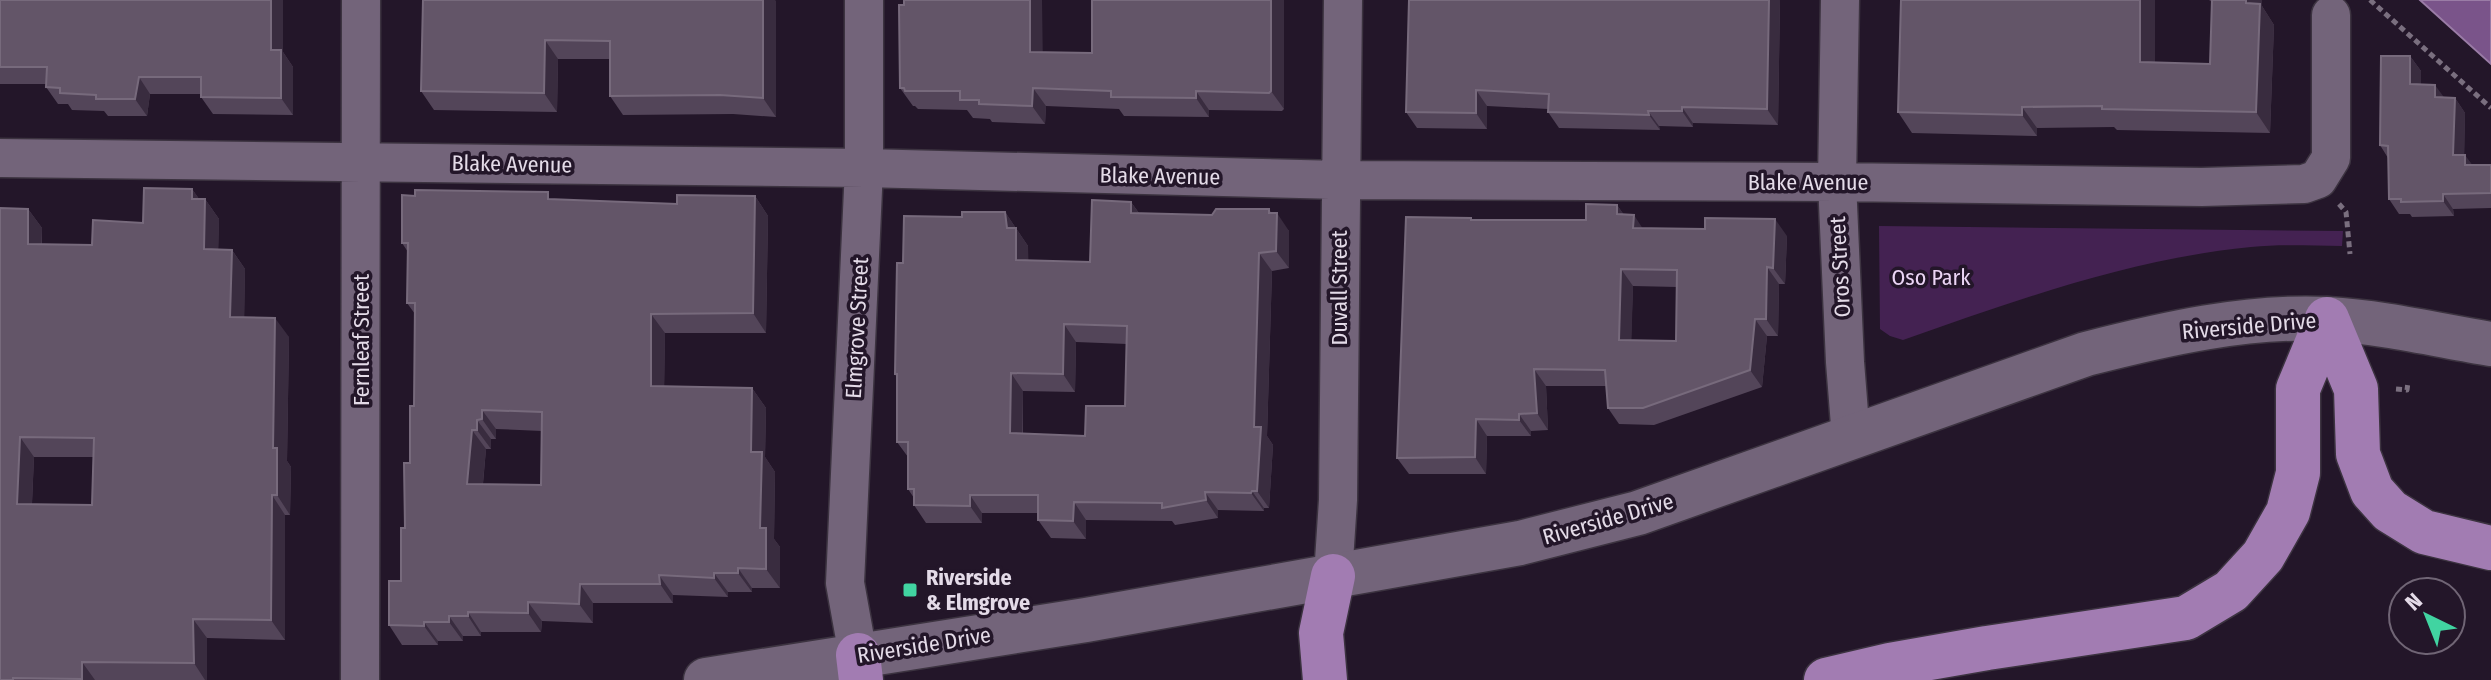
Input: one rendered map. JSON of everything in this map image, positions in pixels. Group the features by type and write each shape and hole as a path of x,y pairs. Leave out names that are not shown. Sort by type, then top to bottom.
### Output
{"highway":[{"path":"2327,319 2356,389 2358,454 2372,491 2390,511 2424,532 2491,548"},
{"path":"1826,680 1890,665 2186,618 2231,591 2263,556 2288,512 2298,473 2298,389 2327,319"},
{"path":"1325,680 1321,633 1333,576"}],"main road":[{"name":"Riverside Drive","path":"706,680 860,667 1086,620 1520,543 1638,513 2101,350 2161,335 2240,322 2327,319 2491,344"}],"street":[{"name":"Fernleaf Street","path":"360,680 361,0"},
{"name":"Elmgrove Street","path":"860,667 845,583 864,168 864,0"},
{"name":"Duvall Street","path":"1333,576 1338,500 1343,0"},
{"name":"Oros Street","path":"1840,0 1837,182 1851,438"},
{"path":"2318,179 2331,158 2331,15"},
{"name":"Blake Avenue","path":"0,158 864,168 1340,180 2202,187 2304,184 2318,179"}],"path":[{"path":"2370,0 2491,108"},
{"path":"2318,179 2346,212 2350,254"},
{"path":"2407,390 2408,382"}],"green space":[{"name":"Oso Park","path":"1879,226 2343,231 2342,246 2251,247 2118,271 2031,296 1903,340 1880,329"}],"shaded area":[{"path":"2420,0 2491,0 2491,64"}],"building":[{"path":"0,0 271,0 271,50 281,50 281,98 201,97 201,77 139,77 135,99 96,99 96,95 60,93 60,88 46,87 47,67 0,67"},
{"path":"423,0 763,0 763,98 720,95 610,96 610,41 545,40 544,93 421,91"},
{"path":"904,0 1030,0 1030,52 1092,53 1092,0 1271,0 1271,91 1196,91 1196,98 1111,97 1111,91 1033,88 1032,106 979,104 979,100 960,100 960,91 905,91 900,88 899,5 904,5"},
{"path":"1409,0 1769,0 1767,109 1682,107 1682,111 1648,111 1649,115 1548,112 1549,94 1476,90 1476,113 1406,112"},
{"path":"1901,0 2140,0 2140,62 2210,64 2212,0 2246,0 2246,3 2260,4 2256,112 2102,109 2102,106 2022,107 2022,115 1898,112"},
{"path":"2381,56 2410,56 2410,84 2435,85 2435,97 2455,98 2453,155 2465,155 2465,165 2491,165 2491,193 2443,194 2443,201 2401,202 2401,199 2389,199 2388,146 2380,145"},
{"path":"144,188 192,189 192,199 205,199 204,249 232,250 230,317 275,318 273,448 277,448 277,495 272,495 271,620 193,619 194,663 82,662 82,679 0,680 0,208 28,209 28,244 92,245 93,220 143,223","holes":["20,437 94,438 92,505 17,504"]},
{"path":"415,190 548,192 548,199 677,204 677,195 755,196 753,313 651,314 651,386 752,388 751,452 762,452 760,528 766,528 766,569 738,568 738,573 714,573 714,578 659,575 660,584 580,584 579,604 528,602 528,613 468,612 468,616 449,616 449,622 424,622 424,626 389,625 389,581 401,581 401,528 405,528 404,463 410,463 410,406 414,406 415,303 407,303 408,243 402,243 402,195 415,196","holes":["482,410 542,412 541,485 467,484 472,430 477,430 477,420 482,419"]},
{"path":"1092,200 1131,202 1131,213 1212,215 1216,209 1269,209 1269,213 1277,213 1276,251 1259,253 1254,427 1261,427 1257,491 1205,492 1206,500 1162,508 1162,503 1074,502 1073,521 1038,520 1038,495 970,495 970,506 914,505 914,489 908,489 908,442 897,442 897,263 903,263 904,216 962,217 962,212 1005,212 1007,228 1016,228 1016,260 1090,262","holes":["1064,324 1127,326 1125,406 1086,406 1085,436 1010,433 1011,373 1063,374"]},
{"path":"1586,204 1617,205 1617,214 1634,215 1633,228 1705,229 1705,218 1775,219 1773,268 1767,267 1766,319 1755,319 1750,370 1643,408 1608,408 1605,370 1534,369 1537,413 1519,414 1519,420 1476,419 1475,457 1397,458 1406,217 1586,220","holes":["1621,269 1677,270 1676,341 1619,340"]}],"place":[{"name":"Riverside & Elmgrove","path":"910,590"}]}
